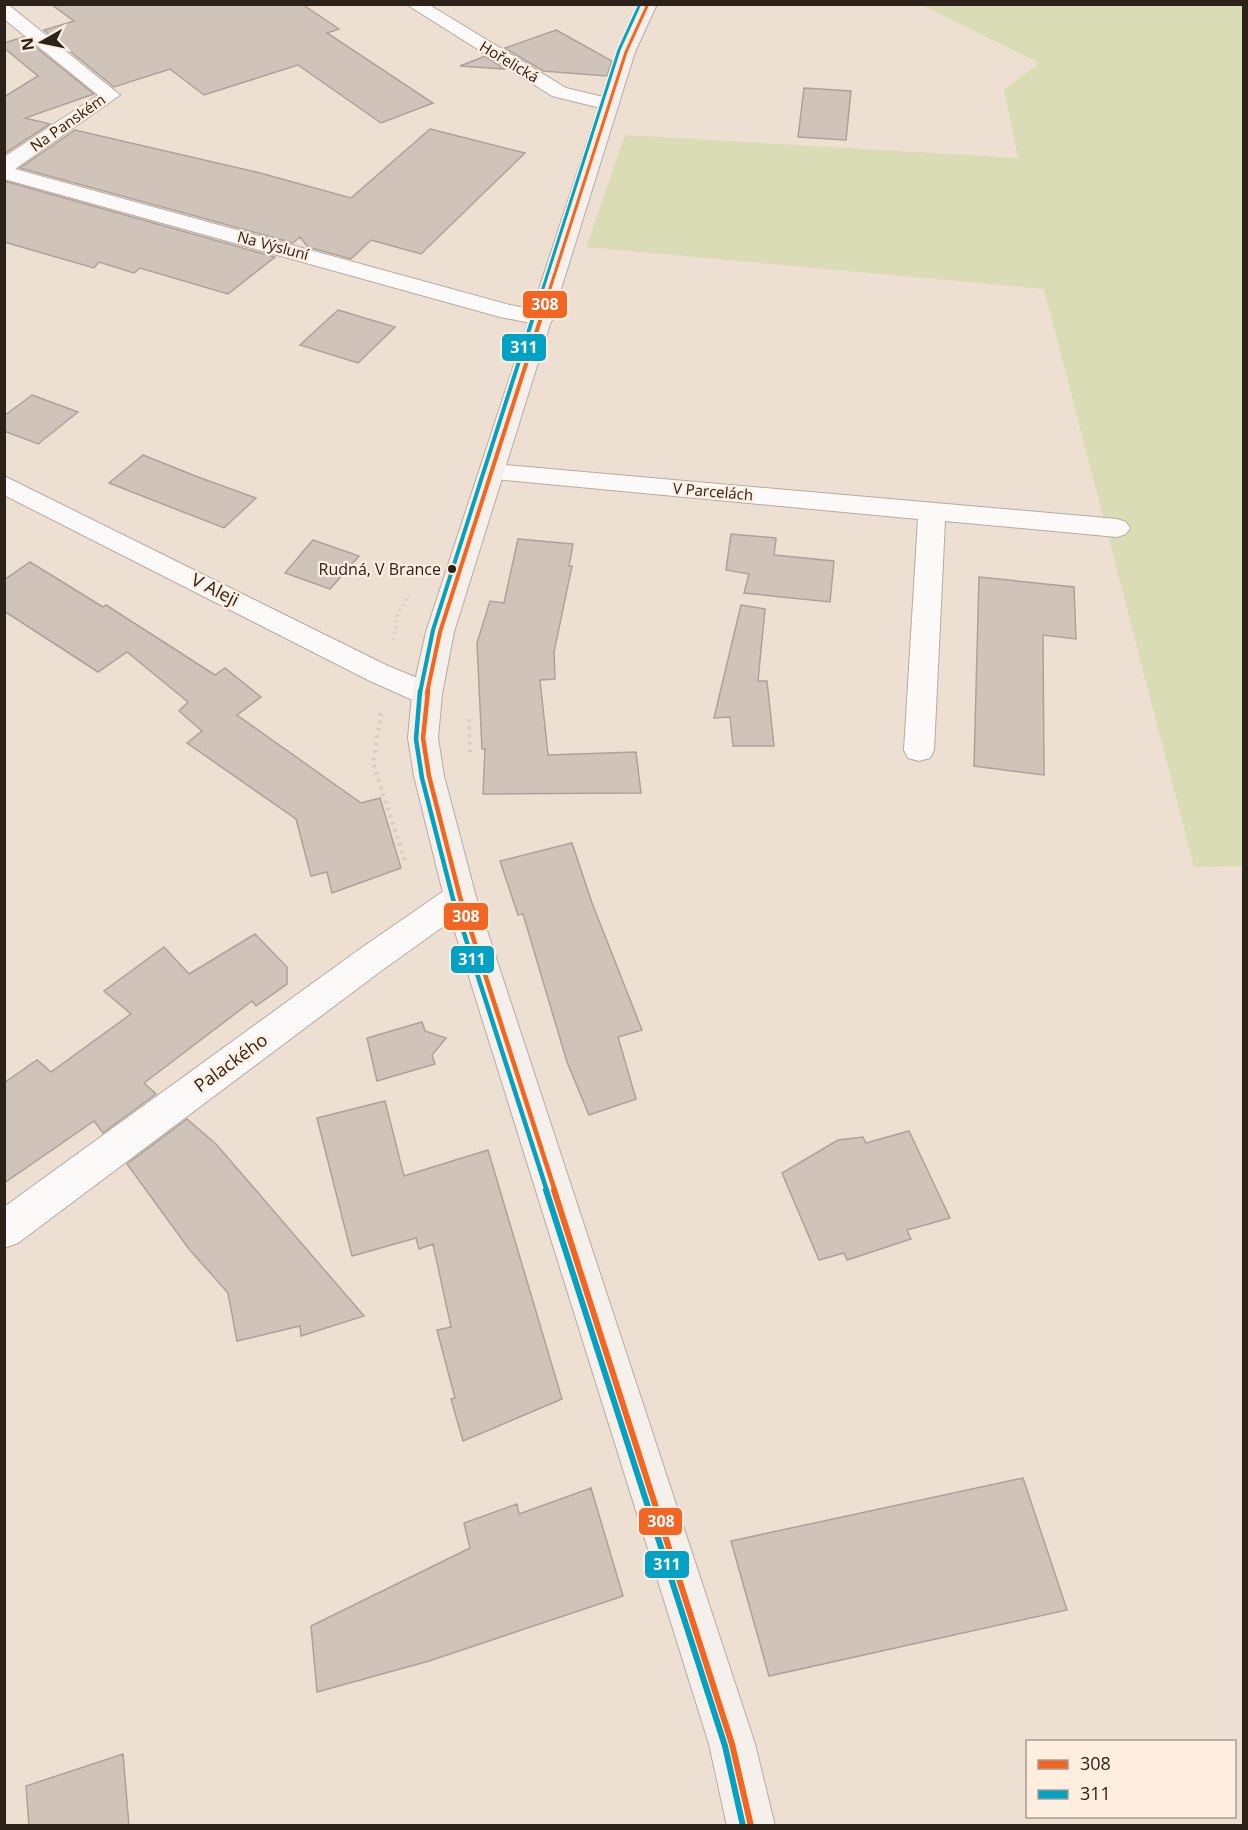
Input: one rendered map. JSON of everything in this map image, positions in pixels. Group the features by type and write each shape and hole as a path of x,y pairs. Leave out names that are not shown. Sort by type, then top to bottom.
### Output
{"main road":[{"path":"648,4 626,52 440,632 426,694 423,738 460,897 732,1744 751,1826"}],"street":[{"name":"Hořelická","path":"415,4 559,92 609,105"},
{"name":"Na Panském","path":"4,10 110,95 4,167"},
{"name":"Na Výsluní","path":"4,172 508,312 542,318"},
{"name":"V Parcelách","path":"493,472 1117,528"},
{"name":"V Aleji","path":"4,484 378,673 426,694"},
{"path":"919,750 932,512"},
{"name":"Palackého","path":"4,1230 369,961 460,897"}],"path":[{"path":"468,707 470,765"}],"green space":[{"path":"922,5 1243,5 1243,866 1194,867 1044,289 586,247 625,135 1018,158 1004,90 1039,63"}],"building":[{"path":"302,4 339,29 327,33 433,103 381,123 298,65 204,95 170,69 114,87 44,30 74,21 52,5"},
{"path":"556,30 612,61 607,76 543,71 505,48"},
{"path":"23,37 94,94 25,118 50,124 4,154 4,97 38,76 4,48 4,43"},
{"path":"485,56 504,69 460,66"},
{"path":"804,88 851,91 846,140 798,137"},
{"path":"430,129 525,153 421,254 371,240 351,259 308,247 300,237 293,243 20,168 75,130 260,173 351,198"},
{"path":"4,181 275,257 228,294 140,268 134,273 99,262 94,268 4,242"},
{"path":"338,310 395,327 358,363 300,345"},
{"path":"32,395 78,412 38,444 4,431 4,416"},
{"path":"143,455 256,498 224,528 109,483"},
{"path":"731,534 776,538 774,555 834,561 830,602 744,593 749,574 726,570"},
{"path":"518,539 573,544 569,566 572,566 554,652 555,679 540,680 548,755 636,752 641,793 483,794 485,749 482,749 477,643 490,601 504,603"},
{"path":"313,540 359,556 330,589 285,573"},
{"path":"30,562 103,607 106,605 215,675 225,668 261,697 237,715 361,803 380,798 401,868 332,893 327,872 311,876 296,819 187,743 202,731 179,711 188,702 127,652 98,672 4,611 4,580"},
{"path":"979,577 1074,587 1076,639 1043,635 1044,775 974,766"},
{"path":"741,605 765,609 758,681 767,681 774,746 733,746 730,717 714,718"},
{"path":"572,843 592,903 642,1030 618,1037 636,1099 589,1115 567,1062 523,914 518,915 500,861"},
{"path":"255,934 287,967 287,984 256,1006 252,1001 144,1083 156,1094 103,1133 94,1121 4,1183 4,1083 37,1060 51,1072 131,1014 104,991 164,947 189,974"},
{"path":"422,1022 425,1031 446,1038 432,1055 435,1064 377,1081 367,1038"},
{"path":"385,1101 404,1176 488,1150 562,1399 463,1441 451,1399 455,1398 437,1330 451,1327 433,1244 419,1249 416,1238 352,1256 317,1118"},
{"path":"187,1119 216,1144 364,1316 301,1336 300,1326 237,1341 228,1293 189,1249 127,1164"},
{"path":"909,1131 950,1218 907,1230 911,1239 847,1260 844,1253 819,1260 782,1173 838,1140 863,1137 866,1143"},
{"path":"1023,1478 1067,1610 769,1676 731,1541"},
{"path":"591,1488 623,1596 429,1661 317,1692 311,1626 470,1548 464,1523 517,1504 519,1514"},
{"path":"123,1754 129,1826 29,1826 26,1786"}],"transit line":[{"name":"311","path":"640,4 619,50 433,630 420,692 416,739 422,778 453,899 725,1746 743,1826"},
{"name":"308","path":"648,4 626,52 440,632 427,694 423,738 429,776 460,897 732,1744 751,1826"}],"place":[{"name":"Rudná, V Brance","path":"452,569"}]}
